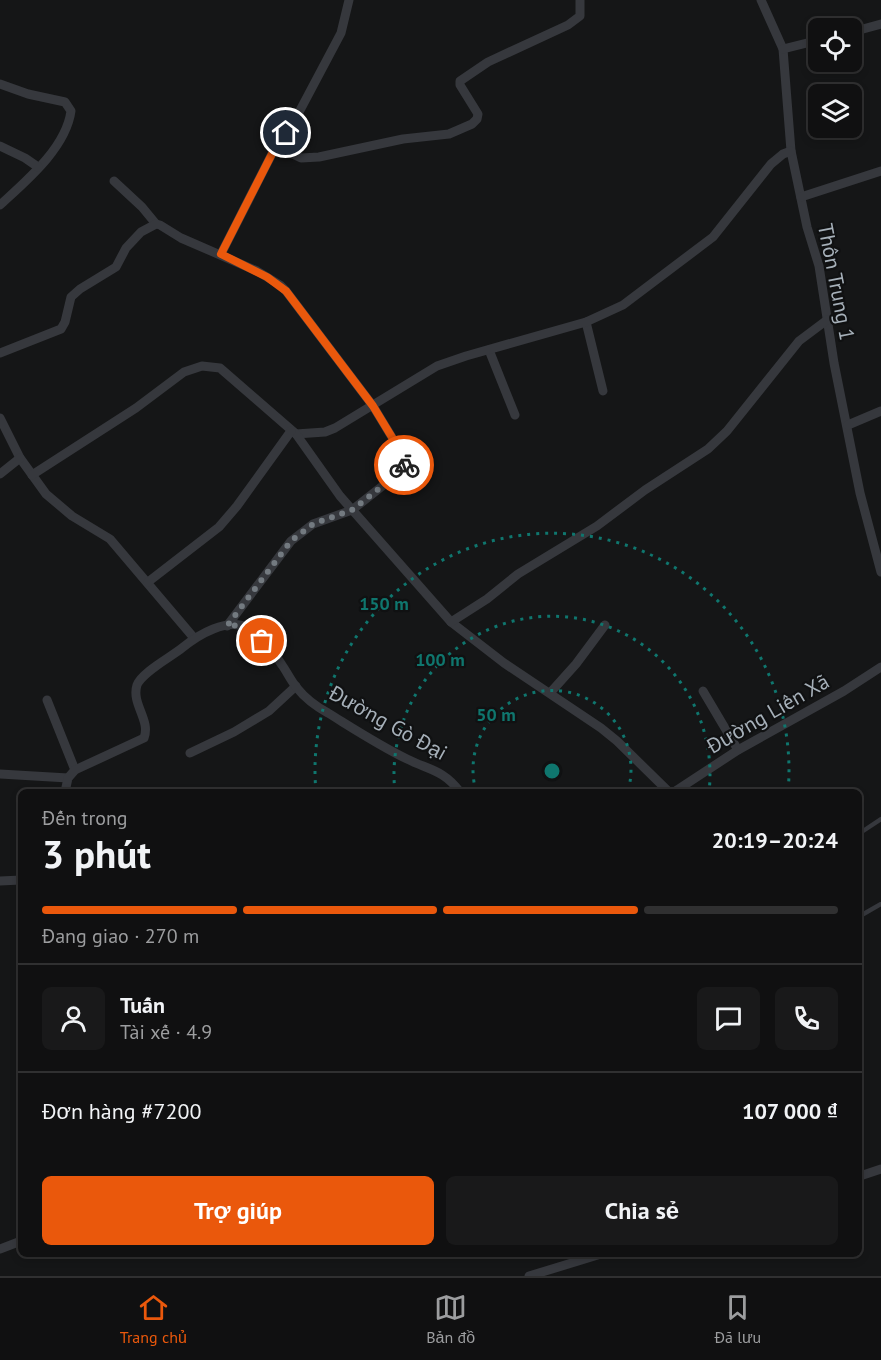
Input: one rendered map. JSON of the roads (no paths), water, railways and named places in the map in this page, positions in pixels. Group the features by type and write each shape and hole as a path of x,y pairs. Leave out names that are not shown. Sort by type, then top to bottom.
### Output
{"street":[{"path":"221,254 276,146 297,116 341,33 349,0"},
{"path":"276,146 301,158 319,157 403,139 442,136 472,124 478,114 460,85 460,81 489,62 568,25 580,16 580,0"},
{"name":"Thôn Trung 1","path":"761,0 783,49 791,151 807,227 819,266 834,363 860,493 881,572"},
{"path":"862,29 881,24"},
{"path":"783,49 808,43"},
{"path":"0,84 28,94 65,102 71,111 66,131 51,153 0,205"},
{"path":"0,146 38,167"},
{"path":"293,433 325,432 373,406 437,366 586,322 623,305 703,245 725,223 771,164 783,154 791,151"},
{"path":"801,198 881,171"},
{"path":"66,789 68,778 75,770 144,738 146,728 136,694 140,680 194,638 207,631 227,626 291,541 313,524 352,510 390,480 407,462 373,406 280,285 262,274 156,224 142,207 114,181"},
{"path":"0,353 61,329 65,322 70,297 116,267 126,248 141,232 156,224"},
{"path":"451,622 487,599 518,574 597,526 645,490 708,449 733,424 799,341 827,320"},
{"path":"586,322 603,391"},
{"path":"489,350 516,414"},
{"path":"32,476 130,413 184,372 202,366 220,368 293,433 340,496 451,622 504,663 617,741 666,789"},
{"path":"848,425 881,411"},
{"path":"0,418 20,458 46,494 59,507 110,539 194,638"},
{"path":"148,582 219,527 293,433"},
{"path":"0,474 20,458"},
{"path":"550,693 576,664 605,625"},
{"name":"Đường Gò Đại","path":"227,626 242,626 252,630 273,652 296,686 327,712 409,760 436,770 446,776 457,789"},
{"name":"Đường Liên Xã","path":"679,789 738,750 844,691 881,667"},
{"path":"190,753 234,732 269,711 296,686"},
{"path":"703,691 738,750"},
{"path":"47,700 75,770"},
{"path":"0,774 68,778"},
{"path":"0,881 18,880"},
{"path":"862,1175 881,1169"},
{"path":"0,1249 18,1242"},
{"path":"529,1276 591,1257"}],"lane":[{"path":"862,832 881,819"},
{"path":"862,915 881,904"}]}
